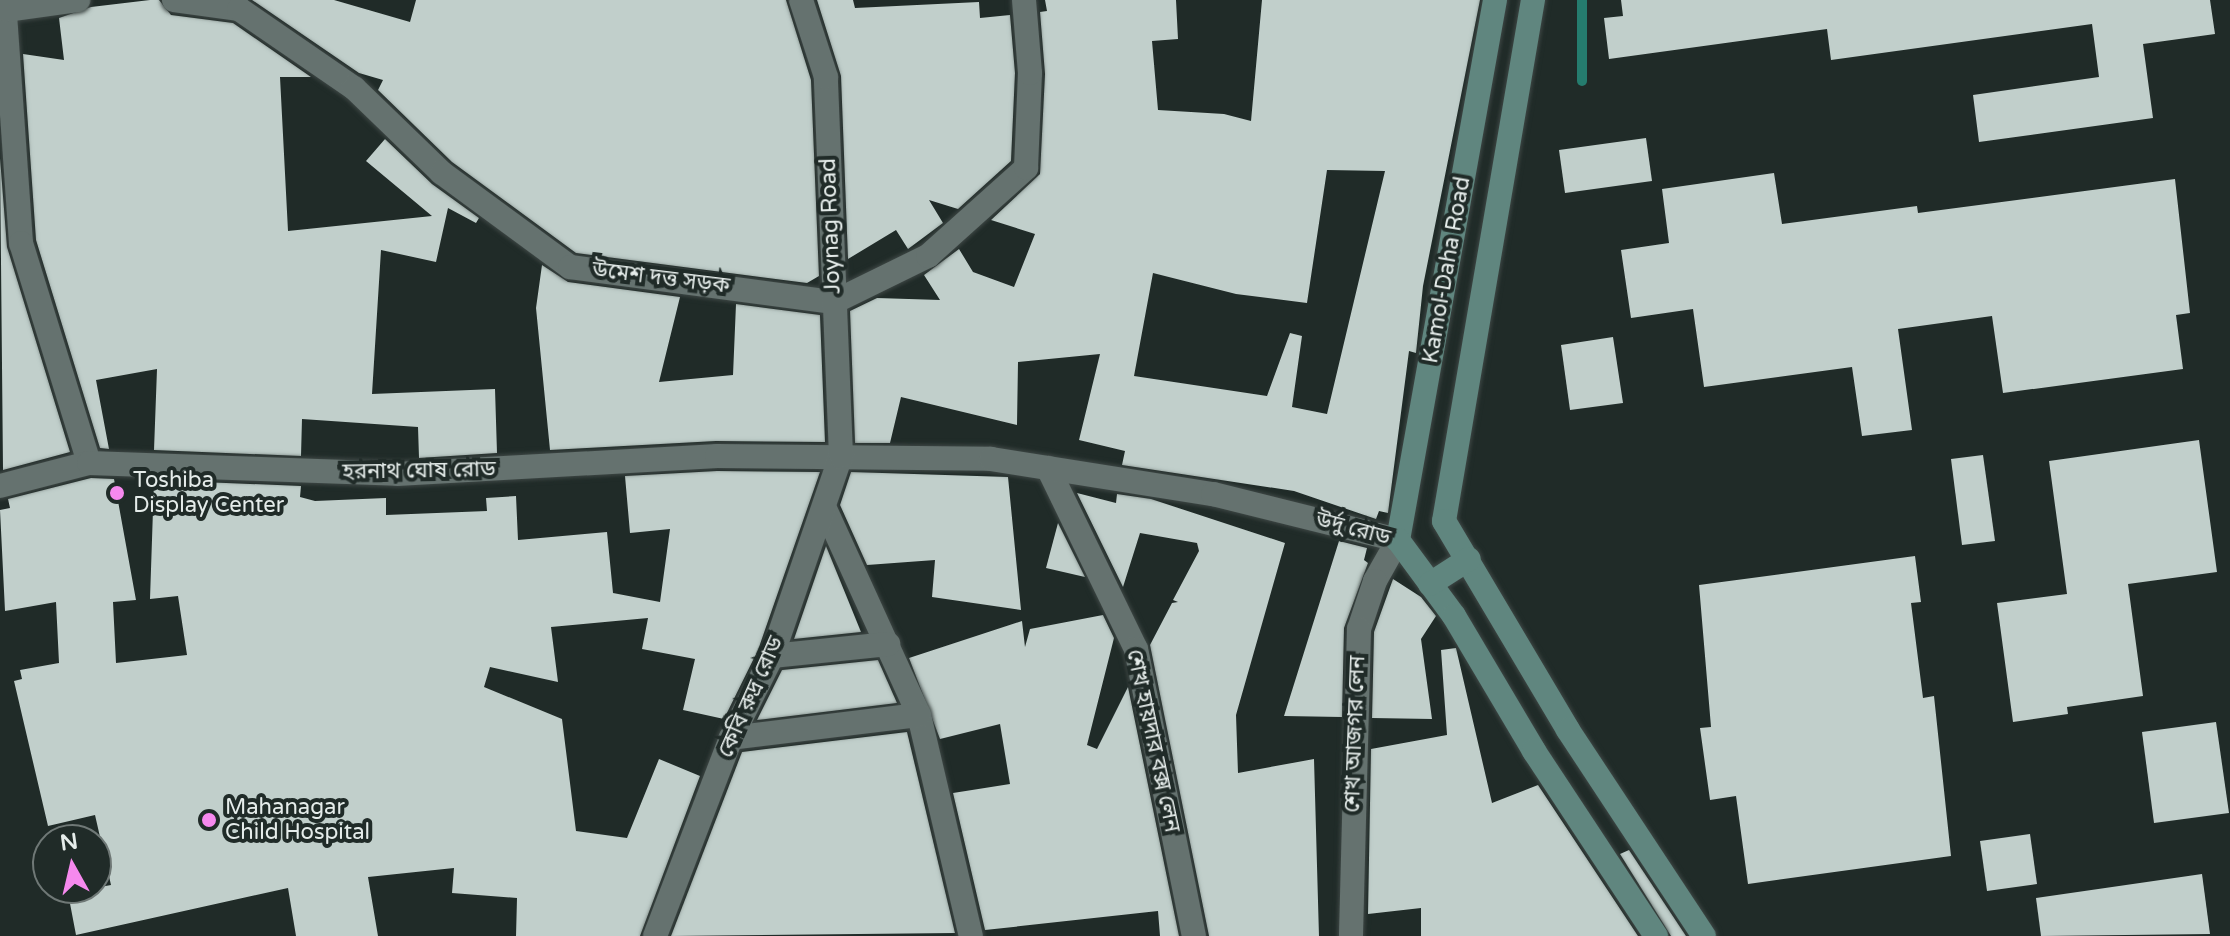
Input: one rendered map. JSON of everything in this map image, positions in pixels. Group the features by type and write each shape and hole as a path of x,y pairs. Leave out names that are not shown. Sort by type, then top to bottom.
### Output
{"main road":[{"name":"Kamol-Daha Road","path":"1400,528 1495,0"},
{"name":"Kamol-Daha Road","path":"1444,521 1533,0"},
{"path":"1400,528 1444,521 1568,730 1704,936"},
{"name":"উর্দু রোড","path":"1400,528 1430,584 1656,936"},
{"path":"1430,584 1469,559"}],"street":[{"path":"78,0 5,5 11,243 89,463"},
{"name":"উমেশ দত্ত সড়ক","path":"174,0 239,9 354,88 442,173 570,267 834,302"},
{"name":"Joynag Road","path":"801,0 826,77 841,456"},
{"path":"834,302 928,256 1026,168 1030,73 1024,0"},
{"name":"হরনাথ ঘোষ রোড","path":"0,486 89,463 397,474 717,456 841,456"},
{"name":"উর্দু রোড","path":"841,456 991,459 1213,494 1400,528"},
{"name":"কেবি রুদ্র রোড","path":"655,936 731,738 772,656 826,511 841,456"},
{"name":"শেখ হায়দার বক্স লেন","path":"1048,468 1136,649 1194,936"},
{"path":"826,511 919,715 971,936"},
{"name":"শেখ আজগর লেন","path":"1351,936 1359,629 1375,581 1400,528"},
{"path":"772,656 888,644"},
{"path":"731,738 919,715"}],"building":[{"path":"159,0 171,15 233,23 311,77 280,77 288,231 432,216 366,161 385,139 432,184 479,218 476,223 448,208 436,262 381,250 372,394 495,389 497,453 419,458 418,427 302,419 301,456 154,450 157,369 96,380 109,449 100,448 36,240 23,54 64,60 59,18 91,7"},
{"path":"252,0 334,0 410,22 416,0 786,0 811,80 819,276 807,283 576,253 452,162 378,90 383,80 359,73"},
{"path":"817,0 853,0 855,8 979,2 980,18 1010,15 1015,73 1011,161 958,209 929,200 943,223 908,249 896,230 848,259 841,76"},
{"path":"1045,0 1176,0 1178,39 1152,41 1158,110 1224,114 1251,121 1262,0 1480,0 1423,286 1416,353 1409,351 1388,513 1379,511 1376,519 1294,491 1122,465 1125,451 1079,440 1100,354 1018,362 1017,425 901,397 890,443 855,443 850,311 877,298 940,300 924,275 959,249 973,272 1014,287 1035,234 991,220 1040,174 1045,74 1040,12 1047,11","holes":["1327,170 1385,171 1327,414 1292,407 1302,336 1290,333 1267,396 1134,376 1153,273 1236,294 1307,303"]},
{"path":"1621,0 2210,0 2215,34 2143,44 2153,118 1979,142 1973,95 2099,77 2092,24 1831,60 1827,29 1609,59 1604,18 1623,16"},
{"path":"1646,138 1652,181 1565,193 1559,150"},
{"path":"0,158 7,247 70,452 3,470"},
{"path":"1774,173 1782,224 1917,206 1918,213 2175,179 2190,313 2176,315 2183,369 2003,393 1992,316 1898,329 1912,430 1862,436 1852,367 1704,387 1693,309 1631,318 1621,250 1669,243 1662,189"},
{"path":"542,265 568,282 680,297 659,382 733,375 736,304 820,315 825,442 716,441 550,450 536,308"},
{"path":"1613,337 1623,403 1570,410 1561,345"},
{"path":"2199,440 2217,572 2128,584 2143,696 2067,707 2068,714 2013,722 1997,603 2067,594 2049,461"},
{"path":"1983,455 1995,541 1962,545 1951,459"},
{"path":"717,471 820,472 758,650 724,719 683,710 695,659 642,649 648,618 551,627 558,682 490,667 484,687 562,719 576,831 627,838 659,759 700,776 640,936 516,936 517,898 452,893 454,868 368,877 378,936 296,936 288,888 76,935 70,904 112,904 112,824 97,824 95,815 48,824 14,681 22,679 20,670 59,663 56,602 5,611 0,510 10,508 8,499 91,478 114,479 136,600 113,602 116,663 187,655 178,596 150,599 154,480 301,486 300,497 315,501 386,498 386,515 487,511 486,498 516,496 518,540 607,532 613,593 660,602 670,529 630,533 625,476"},
{"path":"851,472 1008,477 1021,610 932,597 935,560 867,565 840,505"},
{"path":"1077,493 1116,503 1117,494 1151,499 1285,543 1236,715 1238,773 1314,759 1319,936 1209,936 1150,645 1172,603 1178,602 1173,600 1199,551 1197,543 1140,533 1123,587"},
{"path":"1058,523 1085,577 1046,568"},
{"path":"1339,541 1367,548 1364,560 1368,563 1344,628 1342,717 1284,716"},
{"path":"826,546 861,632 794,639"},
{"path":"1915,556 1921,602 1911,603 1923,698 1934,696 1951,856 1748,884 1736,796 1710,800 1700,728 1711,727 1699,585"},
{"path":"1393,579 1421,597 1436,616 1421,639 1432,719 1372,718 1374,632"},
{"path":"1103,615 1114,638 1087,745 1097,749 1128,687 1179,936 1160,936 1158,911 985,930 953,793 1010,784 1000,724 940,739 909,658 1022,621 1025,647 1030,629"},
{"path":"1456,648 1492,803 1538,785 1638,936 1421,936 1421,908 1368,914 1371,749 1447,735 1441,650"},
{"path":"878,660 897,703 757,720 782,670"},
{"path":"2216,722 2229,813 2154,823 2142,732"},
{"path":"907,732 955,933 671,936 742,752"},
{"path":"2030,834 2037,884 1987,891 1980,841"},
{"path":"1629,850 1686,936 1671,936 1620,854"},
{"path":"2202,874 2210,934 2041,936 2036,898"}],"waterway":[{"path":"1582,0 1582,81"}],"place":[{"name":"Toshiba Display Center","path":"117,493"},
{"name":"Mahanagar Child Hospital","path":"209,820"}]}
